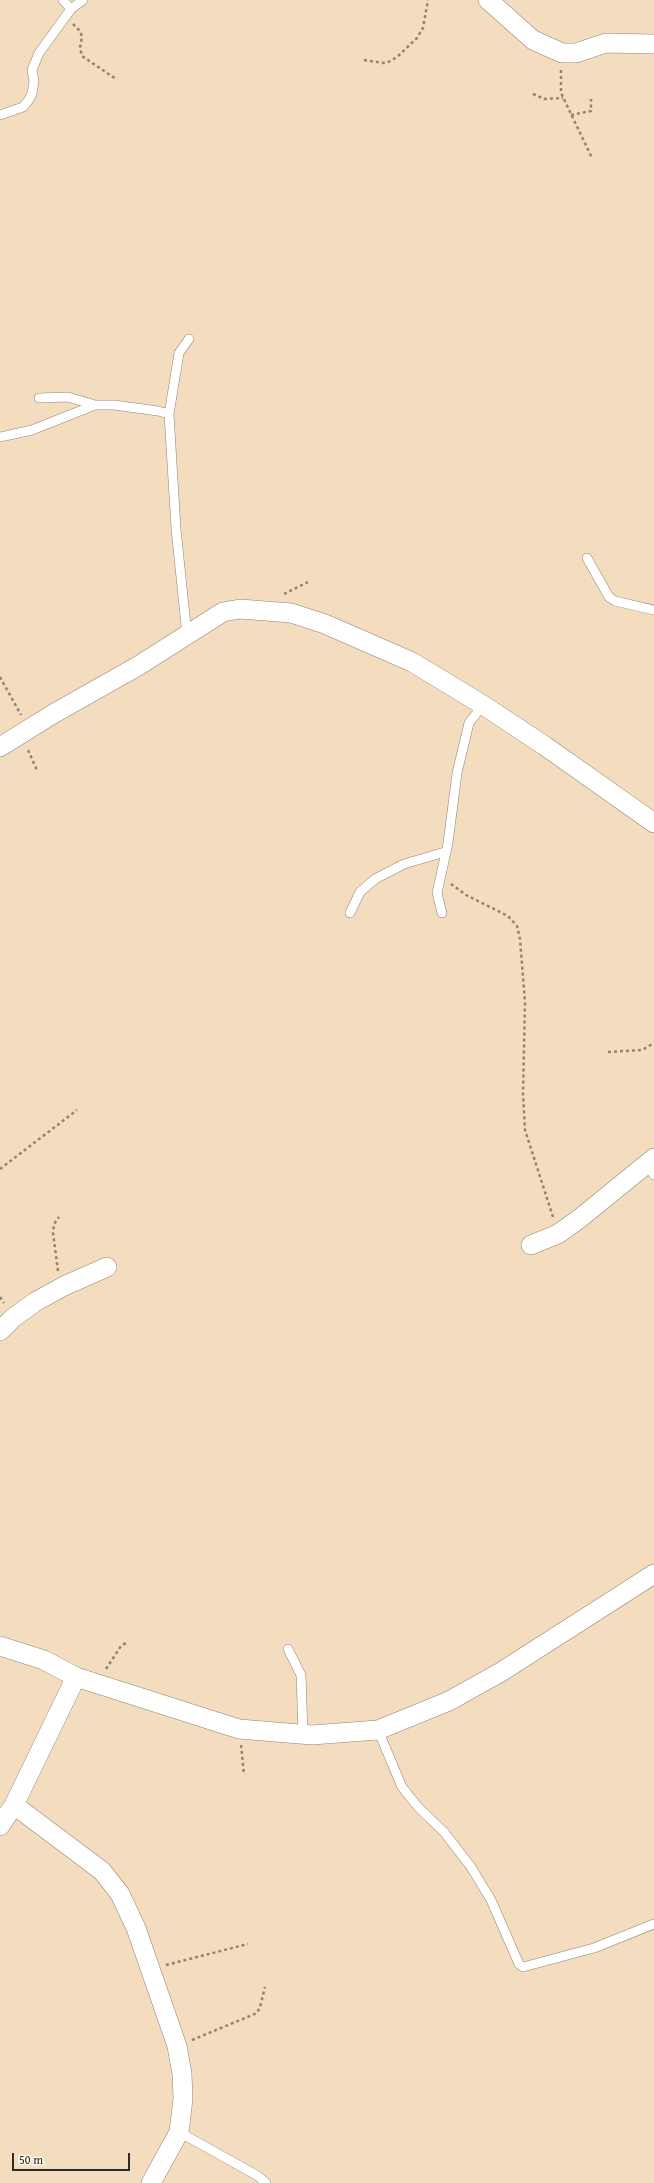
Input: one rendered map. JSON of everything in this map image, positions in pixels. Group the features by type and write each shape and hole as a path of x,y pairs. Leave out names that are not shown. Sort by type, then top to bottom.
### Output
{"street":[{"path":"488,0 533,40 562,53 576,53 606,43 654,44"},
{"path":"0,747 53,714 138,666 223,612 240,609 291,613 325,624 412,662 483,705 654,823"},
{"path":"532,1245 558,1234 651,1166"},
{"path":"0,1330 13,1318 35,1302 60,1288 107,1267"},
{"path":"0,1646 44,1660 76,1677 239,1729 303,1734 378,1730 449,1701 502,1672 654,1574"},
{"path":"0,1826 14,1805 76,1677"},
{"path":"14,1805 102,1871 120,1894 130,1915 150,1969 177,2046 182,2074 183,2099 180,2132 151,2183"}],"lane":[{"path":"63,0 68,13"},
{"path":"0,115 23,107 28,101 32,94 34,81 32,70 38,53 68,13 83,0"},
{"path":"187,635 176,529 169,414 179,353 189,339"},
{"path":"39,398 68,397 95,405 114,405 158,410 169,414"},
{"path":"0,437 32,430 95,405"},
{"path":"587,558 609,597 615,601 654,610"},
{"path":"442,914 437,893 464,739 469,723 483,705"},
{"path":"350,913 360,892 375,879 404,864 445,852"},
{"path":"288,1649 301,1675 303,1734"},
{"path":"378,1730 402,1787 418,1808 444,1832 471,1867 491,1900 519,1964 522,1967 594,1948 654,1924"},
{"path":"180,2132 258,2176 266,2183"}],"path":[{"path":"364,60 383,63 391,61 398,56 416,38 423,28 428,0"},
{"path":"68,13 80,30 82,37 80,53 82,56 116,79"},
{"path":"562,53 561,86 563,98 592,158"},
{"path":"533,94 544,99 563,98"},
{"path":"571,115 591,111 591,99"},
{"path":"0,676 17,706 24,733 37,770"},
{"path":"440,875 466,895 508,916 517,926 520,939 524,1002 523,1094 525,1130 558,1234"},
{"path":"608,1052 642,1050 654,1042"},
{"path":"0,1169 77,1110"},
{"path":"59,1218 54,1224 53,1233 60,1288"},
{"path":"97,1684 116,1651 126,1643"},
{"path":"239,1729 244,1776"},
{"path":"150,1969 248,1944"},
{"path":"177,2046 257,2013 265,1987"}]}
